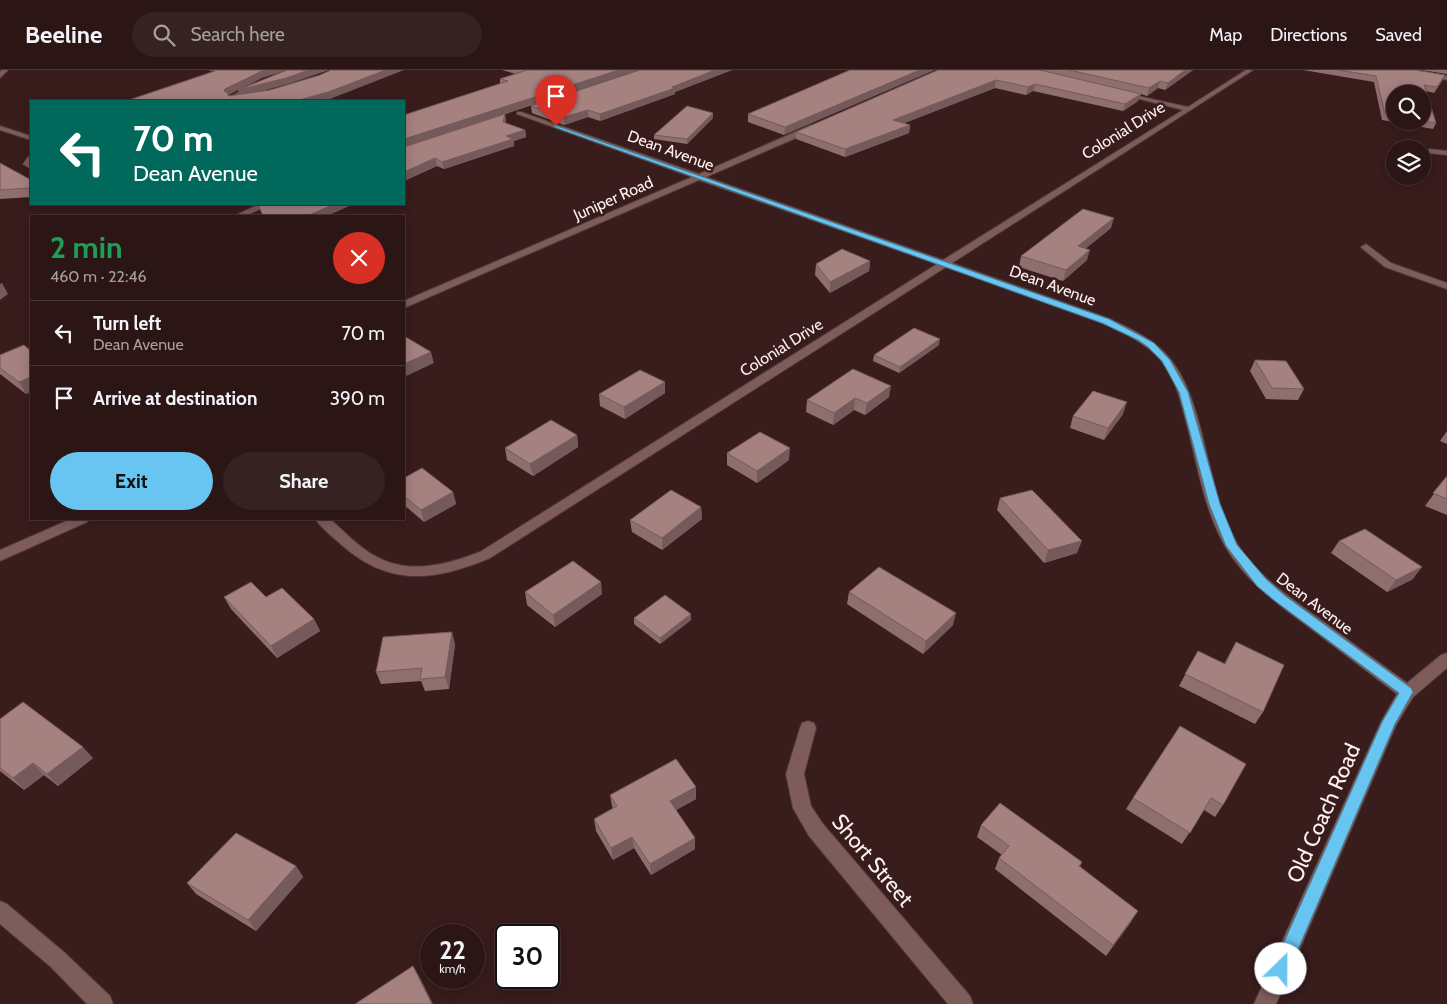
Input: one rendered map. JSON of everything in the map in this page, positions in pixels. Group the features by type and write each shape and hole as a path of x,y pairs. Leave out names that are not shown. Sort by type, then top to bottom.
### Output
{"street":[{"path":"0,76 5,70"},
{"name":"Colonial Drive","path":"323,520 369,558 383,566 422,572 441,570 464,564 503,545 1250,70"},
{"path":"1396,70 1447,78"},
{"path":"227,100 265,81"},
{"path":"1116,92 1189,109"},
{"path":"240,100 246,99"},
{"name":"Dean Avenue","path":"519,113 1106,321 1131,332 1151,345 1166,360 1184,392 1214,504 1232,546 1261,582 1280,598 1406,692"},
{"name":"Juniper Road","path":"405,305 824,122"},
{"path":"0,128 30,138"},
{"path":"1432,151 1447,153"},
{"path":"240,215 266,205"},
{"path":"1366,247 1388,265 1447,286"},
{"path":"0,556 80,520"},
{"name":"Old Coach Road","path":"1265,1004 1389,722 1406,692 1447,659"},
{"name":"Short Street","path":"808,728 795,774 802,808 816,830 962,1004"},
{"path":"0,911 58,960 102,1004"}],"building":[{"path":"209,70 266,70 225,89 224,91 229,96 270,90 331,70 386,70 328,92 300,100 129,100 215,71"},
{"path":"287,70 309,70 238,90"},
{"path":"527,70 619,70 405,139 405,115 508,81 500,79"},
{"path":"640,70 715,70 672,87 675,88 600,114 588,110 564,117 531,106"},
{"path":"850,70 920,70 785,127 748,114"},
{"path":"938,70 1040,70 1141,94 1125,104 1035,84 1028,87 996,80 893,120 910,125 845,149 796,132"},
{"path":"1069,70 1185,70 1168,83 1160,81 1149,88"},
{"path":"1338,70 1416,70 1445,75 1437,87 1431,85 1386,85 1386,114 1376,76"},
{"path":"687,106 713,113 687,139 654,135"},
{"path":"1431,107 1436,123 1431,122"},
{"path":"505,114 503,122 525,130 506,136 513,139 442,162 435,158 405,172 405,147"},
{"path":"0,163 30,179 30,188 0,190"},
{"path":"258,205 333,205 309,215 263,215"},
{"path":"1083,209 1114,218 1078,246 1090,250 1066,270 1021,256"},
{"path":"842,249 870,261 830,282 816,264"},
{"path":"914,328 940,339 900,367 874,355"},
{"path":"405,337 431,352 405,364"},
{"path":"24,345 30,350 30,377 19,382 0,368 0,355"},
{"path":"1255,360 1286,361 1304,389 1272,388"},
{"path":"853,369 891,386 867,403 855,398 834,413 807,400"},
{"path":"640,370 665,382 624,407 599,394"},
{"path":"1093,391 1127,402 1108,428 1073,416"},
{"path":"551,420 577,435 530,464 505,448"},
{"path":"760,432 790,448 757,471 727,453"},
{"path":"422,468 453,492 421,510 405,497 405,477"},
{"path":"1447,476 1447,499 1433,493"},
{"path":"671,490 701,507 662,538 630,520"},
{"path":"1032,490 1082,541 1048,550 1000,498"},
{"path":"1365,529 1422,567 1396,580 1339,541"},
{"path":"573,561 601,582 553,615 525,592"},
{"path":"879,567 956,613 926,641 849,592"},
{"path":"251,582 266,597 282,588 314,619 271,646 224,597"},
{"path":"665,595 691,614 660,638 634,618"},
{"path":"452,632 445,677 420,679 422,668 376,672 383,637"},
{"path":"1236,642 1284,665 1263,712 1185,674 1198,651 1225,664"},
{"path":"23,702 83,747 47,774 33,763 13,778 0,768 0,719"},
{"path":"1180,726 1246,764 1223,805 1211,798 1190,833 1133,798"},
{"path":"676,759 696,787 670,801 695,838 650,864 632,837 611,848 594,819 617,806 610,795"},
{"path":"1000,803 1082,862 1079,866 1138,911 1113,945 999,858 1009,846 981,825"},
{"path":"236,833 296,866 248,920 187,883"},
{"path":"413,966 420,980 420,989 424,989 432,1004 355,1004"}],"route":[{"path":"556,126 1106,321 1141,338 1166,360 1184,392 1214,504 1232,546 1261,582 1280,598 1406,692 1389,722 1281,969"}]}
